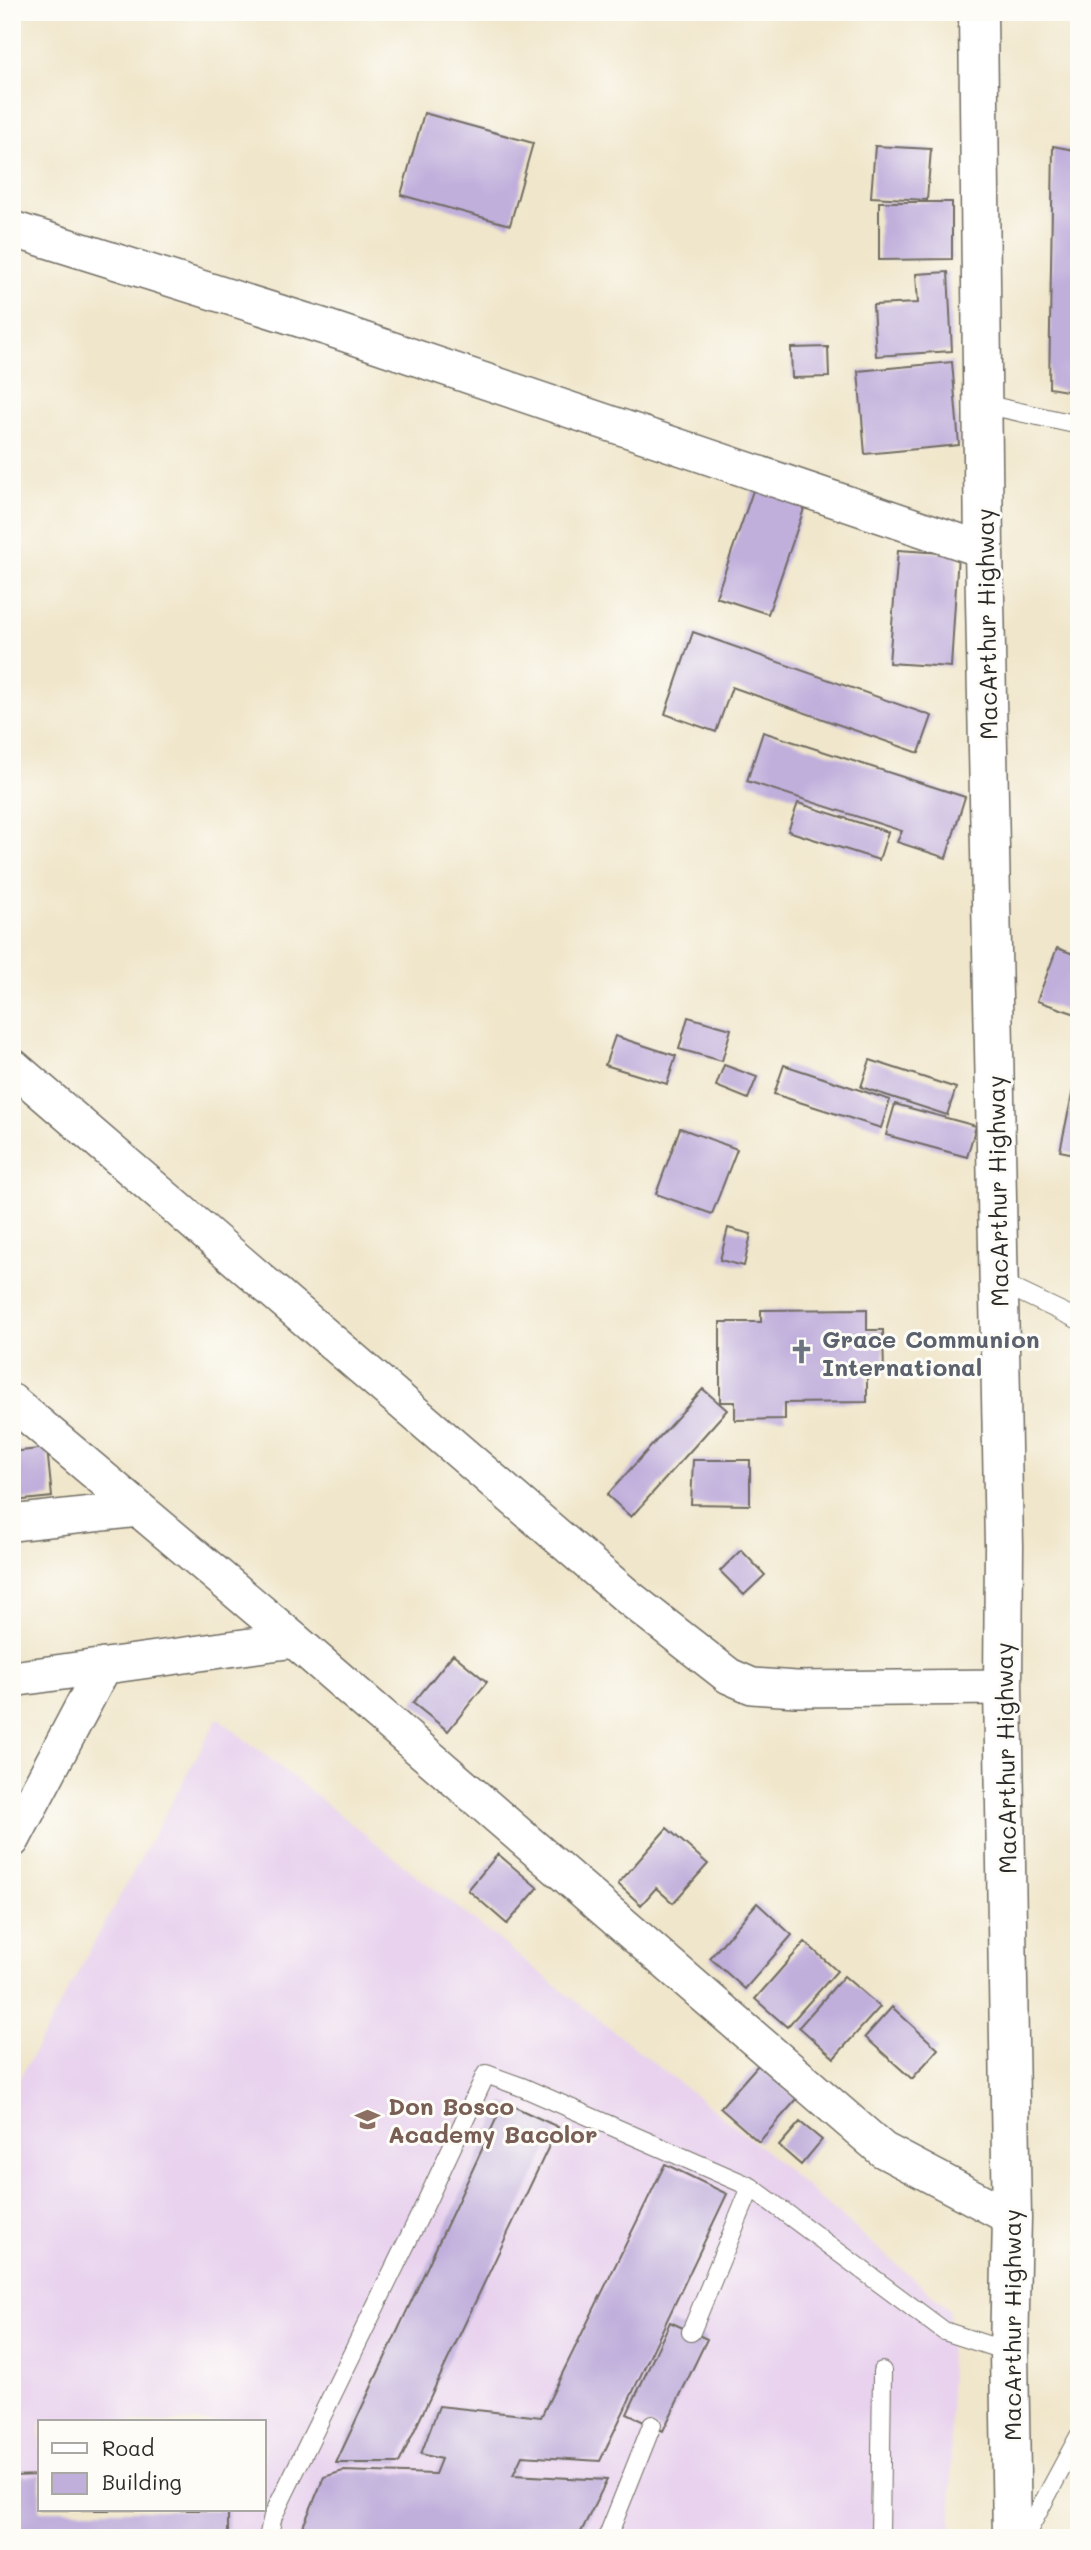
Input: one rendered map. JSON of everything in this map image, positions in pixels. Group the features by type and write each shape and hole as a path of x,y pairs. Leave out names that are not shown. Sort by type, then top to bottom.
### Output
{"main road":[{"name":"MacArthur Highway","path":"978,12 984,550 1004,1546 1003,1687 1012,2218 1009,2352 1012,2538"}],"street":[{"path":"12,229 338,331 984,550"},
{"path":"12,1066 628,1597 729,1675 752,1686 796,1689 1003,1687"},
{"path":"12,1402 294,1640 883,2150 1012,2218"},
{"path":"12,1523 138,1509"},
{"path":"12,1679 294,1640"},
{"path":"12,1840 104,1666"}],"lane":[{"path":"983,404 1079,425"},
{"path":"999,1282 1079,1320"},
{"path":"268,2538 273,2516 423,2209 485,2074 522,2087 751,2187 944,2331 1009,2352"},
{"path":"691,2332 751,2187"},
{"path":"880,2538 882,2371"},
{"path":"607,2538 652,2426"},
{"path":"1024,2538 1079,2437"}],"shaded area":[{"name":"Don Bosco Academy Bacolor","path":"218,1718 759,2146 949,2309 952,2538 12,2538 12,2092"}],"building":[{"path":"424,113 533,143 510,225 401,195"},
{"path":"875,146 931,149 927,200 871,197"},
{"path":"1053,146 1079,151 1079,393 1049,388"},
{"path":"879,202 952,202 952,259 879,260"},
{"path":"948,272 952,351 876,356 873,305 918,303 916,274"},
{"path":"828,347 829,377 792,378 791,348"},
{"path":"952,362 959,445 865,454 858,371"},
{"path":"755,485 806,503 768,614 716,597"},
{"path":"898,550 958,554 951,667 889,663"},
{"path":"693,632 932,716 919,753 732,687 716,732 665,714"},
{"path":"763,732 965,797 946,858 897,842 902,831 747,781"},
{"path":"798,803 888,832 879,860 788,831"},
{"path":"1057,948 1079,956 1079,1015 1037,1001"},
{"path":"688,1017 731,1029 722,1061 679,1049"},
{"path":"615,1036 676,1056 667,1084 605,1065"},
{"path":"870,1060 956,1088 947,1115 861,1087"},
{"path":"724,1065 757,1077 748,1099 716,1086"},
{"path":"784,1065 890,1100 881,1128 774,1094"},
{"path":"1073,1090 1079,1092 1079,1155 1060,1151"},
{"path":"895,1104 976,1126 967,1157 886,1135"},
{"path":"680,1128 737,1149 712,1214 656,1194"},
{"path":"728,1228 751,1234 744,1266 720,1260"},
{"name":"Grace Communion International","path":"867,1309 867,1330 883,1330 884,1374 867,1374 867,1402 785,1403 785,1419 735,1420 735,1402 720,1402 720,1322 761,1322 761,1310"},
{"path":"703,1389 727,1410 631,1517 607,1495"},
{"path":"47,1448 52,1497 14,1501 12,1452"},
{"path":"693,1460 750,1460 750,1505 691,1504"},
{"path":"741,1550 765,1575 744,1595 720,1571"},
{"path":"453,1654 487,1682 448,1731 413,1703"},
{"path":"667,1828 708,1864 673,1903 656,1888 641,1905 618,1884"},
{"path":"498,1854 538,1888 507,1924 468,1890"},
{"path":"757,1903 792,1935 745,1989 710,1958"},
{"path":"805,1942 837,1971 787,2027 755,1999"},
{"path":"844,1976 880,2007 834,2058 799,2027"},
{"path":"892,2007 938,2049 912,2079 865,2037"},
{"path":"758,2065 797,2099 759,2142 720,2108"},
{"path":"504,2102 558,2127 399,2463 336,2463"},
{"path":"800,2122 822,2140 801,2165 779,2146"},
{"path":"665,2164 727,2194 600,2461 522,2456 513,2475 607,2480 578,2538 298,2538 324,2477 343,2471 435,2474 441,2459 421,2454 439,2406 541,2417"},
{"path":"670,2322 707,2339 663,2431 627,2414"},
{"path":"38,2475 38,2512 228,2512 228,2538 12,2538 12,2476"}],"place":[{"name":"Grace Communion International","path":"802,1352"},
{"name":"Don Bosco Academy Bacolor","path":"368,2119"}]}
